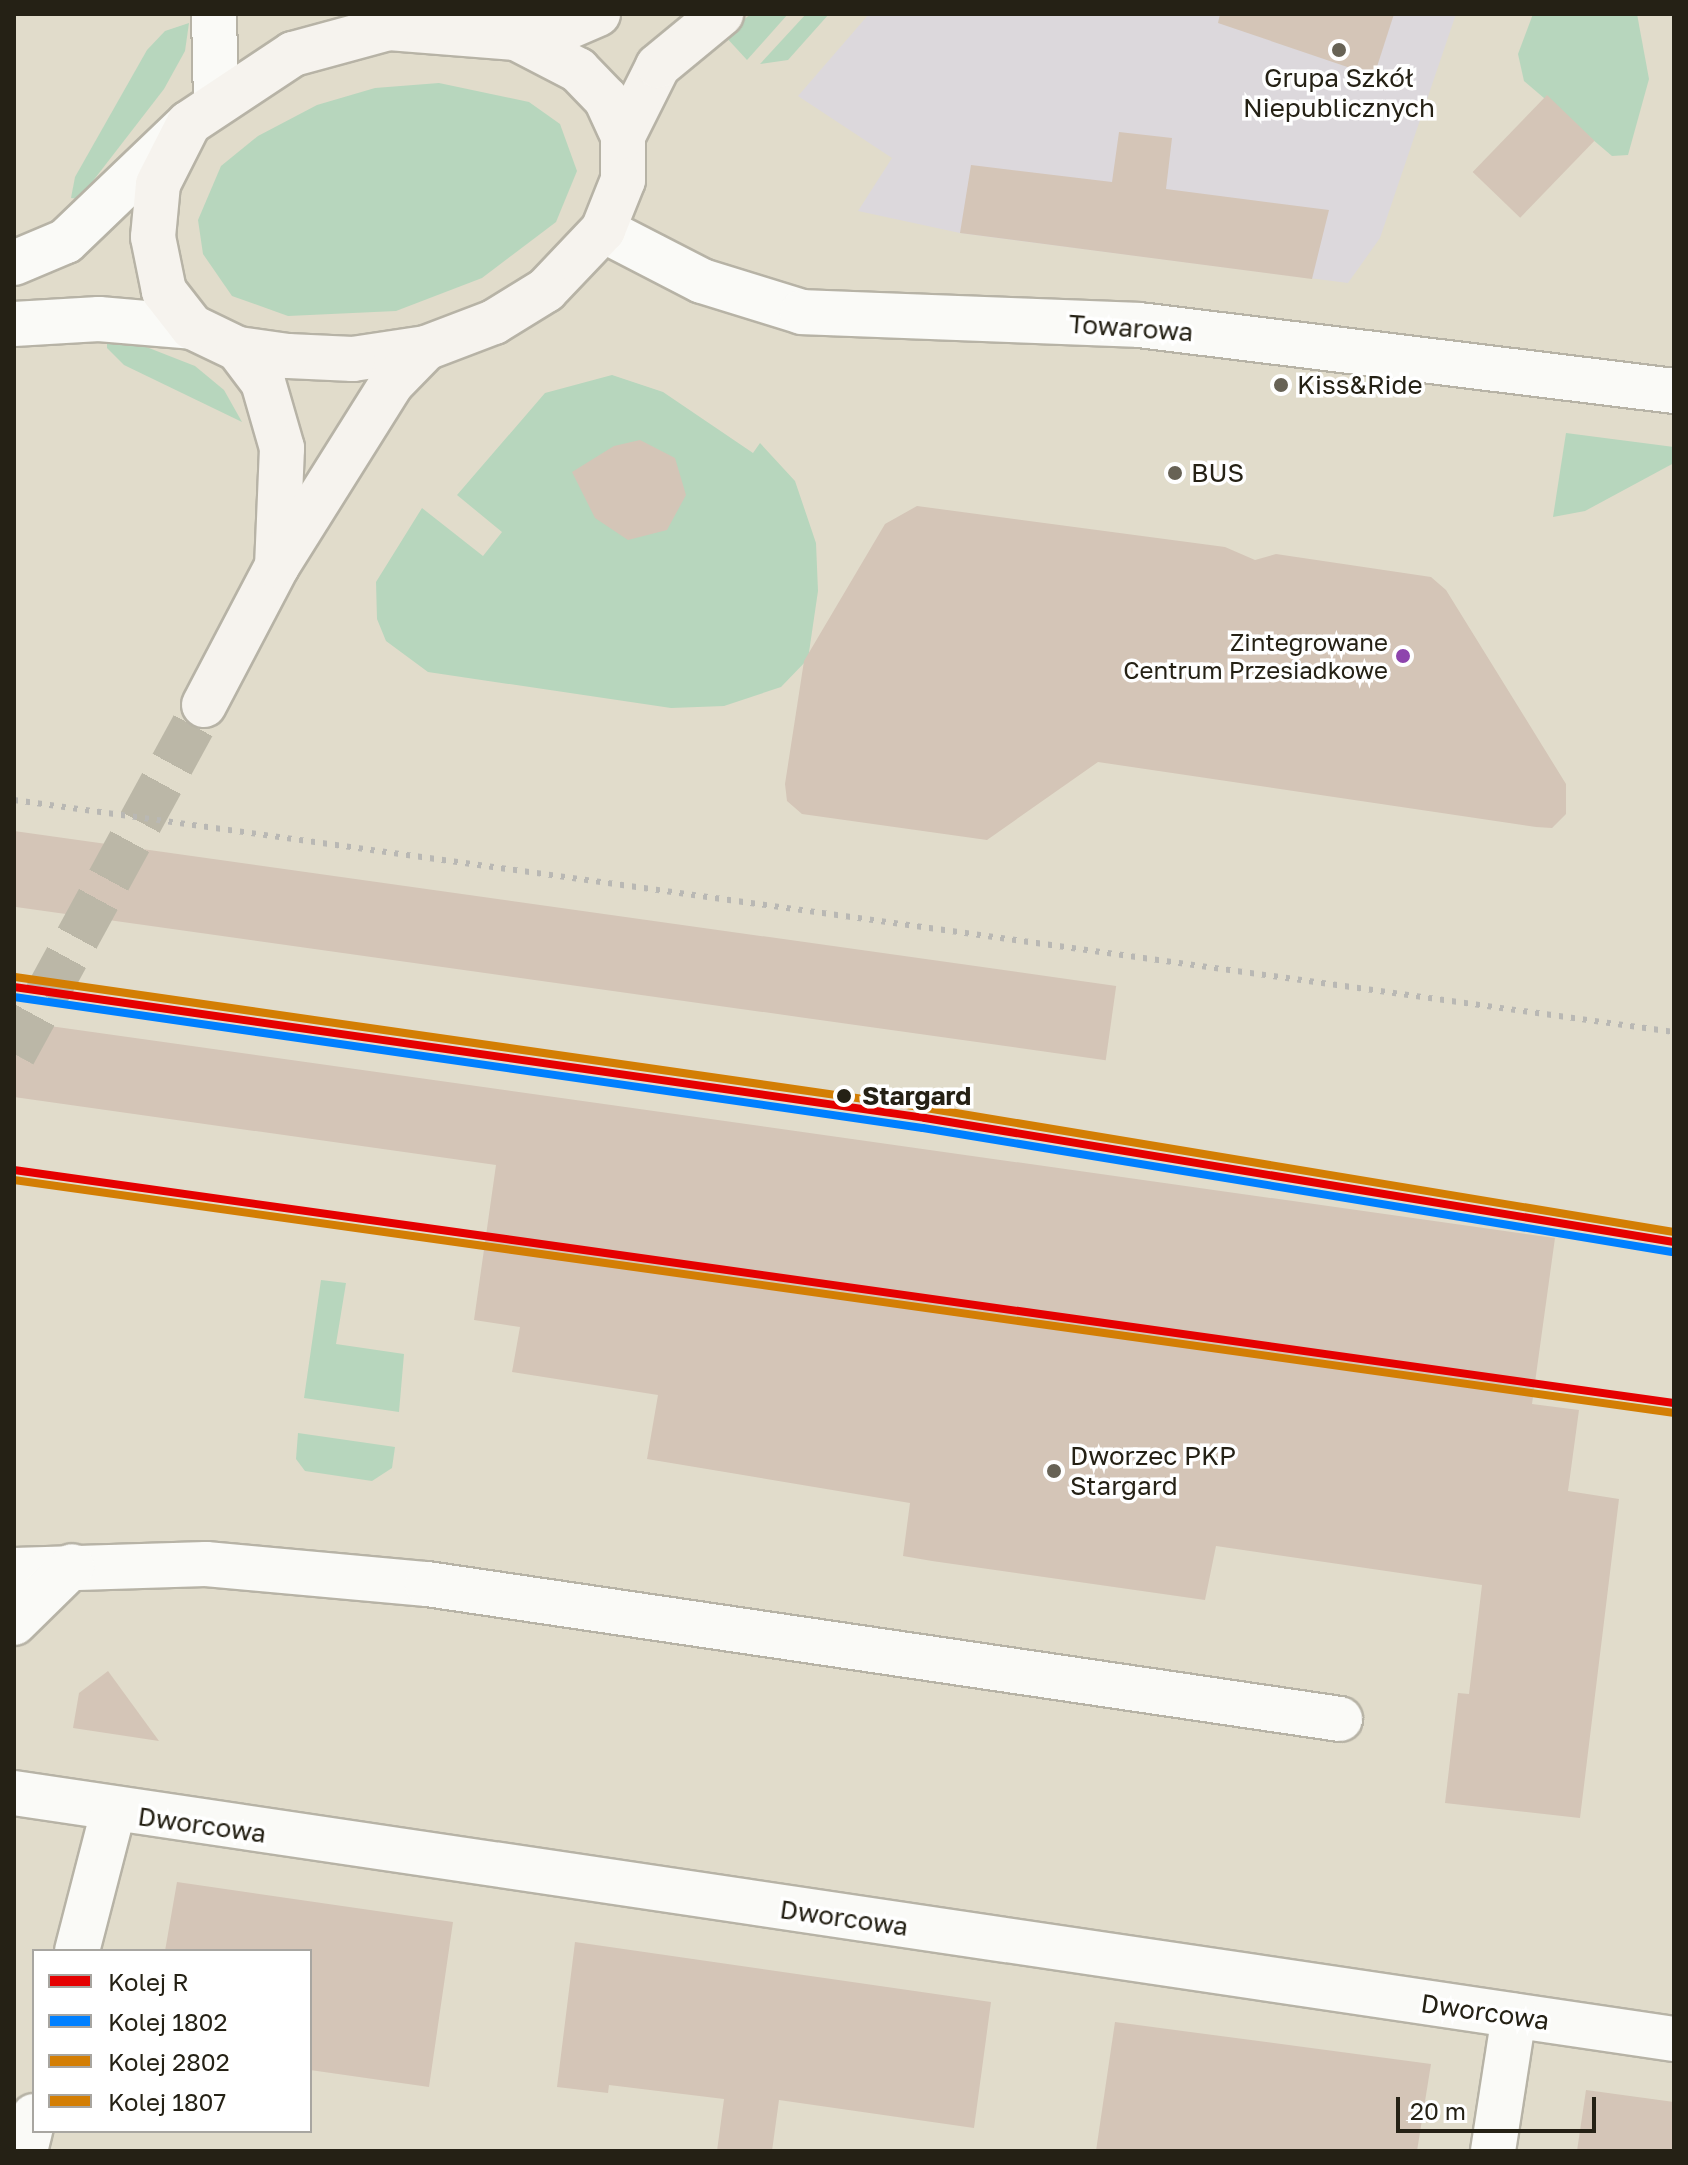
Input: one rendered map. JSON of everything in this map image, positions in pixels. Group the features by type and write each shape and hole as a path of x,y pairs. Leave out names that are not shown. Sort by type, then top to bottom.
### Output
{"main road":[{"path":"516,38 578,70 606,99 623,136 623,180 603,230 546,290 494,322 426,348 353,359 238,349 192,327 164,291 153,237 158,184 202,111 293,54 370,21 516,38 554,33 598,14"},
{"path":"623,136 658,66 721,14"},
{"path":"204,705 277,566 391,384 426,348"},
{"path":"238,349 263,382 282,448 277,566"}],"street":[{"path":"14,263 66,241 202,111 214,14"},
{"name":"Towarowa","path":"603,230 702,281 802,312 1139,325 1674,391"},
{"path":"14,324 99,319 192,327"},
{"path":"14,1570 206,1564 427,1584 1340,1719"},
{"path":"14,1623 72,1566"},
{"name":"Dworcowa","path":"14,1793 113,1812 1674,2039"},
{"path":"78,1949 113,1812"},
{"path":"1493,2151 1514,2016"},
{"path":"25,2151 32,2124"}],"shaded area":[{"path":"869,14 1456,14 1380,238 1348,283 960,233 858,211 892,158 798,96"}],"green space":[{"path":"751,14 788,14 747,60 724,35"},
{"path":"806,14 829,14 788,60 760,64"},
{"path":"1533,14 1637,14 1649,79 1628,155 1612,156 1524,81 1518,54"},
{"path":"189,23 185,51 164,89 79,199 71,198 75,177 147,50 165,31"},
{"path":"439,83 529,102 560,124 577,171 556,222 482,278 396,311 288,316 232,296 203,254 198,220 221,166 258,136 317,105 375,88"},
{"path":"131,341 195,366 224,390 242,422 124,365 107,348 107,342"},
{"path":"612,375 663,392 753,453 760,443 795,481 816,543 818,591 808,659 781,687 724,706 671,708 428,672 386,641 377,619 376,582 422,508 483,556 502,532 457,495 545,393"},
{"path":"1566,433 1674,447 1674,463 1585,511 1553,517"},
{"path":"321,1280 346,1283 336,1344 404,1354 399,1412 304,1398"},
{"path":"298,1433 395,1447 392,1468 372,1481 305,1471 296,1459"}],"building":[{"name":"Grupa Szkół Niepublicznych","path":"1220,14 1394,14 1374,76 1218,23"},
{"path":"1547,95 1594,141 1520,218 1473,172"},
{"path":"1119,132 1172,138 1166,189 1329,210 1312,279 960,233 971,165 1112,182"},
{"path":"640,440 675,458 686,495 667,530 628,540 595,518 572,472 614,446"},
{"path":"917,506 1225,547 1255,560 1276,554 1431,577 1446,590 1566,784 1566,814 1552,828 1536,827 1098,762 987,840 802,814 787,801 785,784 804,661 885,524"},
{"path":"14,831 1116,986 1106,1060 14,907"},
{"path":"14,1021 1555,1238 1532,1404 1579,1410 1568,1491 1619,1499 1580,1818 1445,1803 1458,1693 1469,1694 1482,1585 1216,1546 1205,1600 932,1561 903,1556 910,1503 647,1459 658,1395 512,1372 520,1327 474,1320 496,1165 14,1097"},
{"path":"108,1671 159,1741 73,1728 79,1693"},
{"path":"177,1882 453,1922 429,2087 312,2070 312,1949 165,1949"},
{"path":"575,1942 991,2002 974,2128 779,2100 772,2151 717,2151 724,2099 609,2085 608,2093 557,2087"},
{"path":"1115,2022 1431,2064 1417,2151 1096,2151"},
{"path":"1586,2090 1674,2102 1674,2151 1577,2151"}],"tunnel":[{"path":"14,1054 204,705"}],"railway":[{"path":"14,800 1674,1032"}],"rail line":[{"name":"2802","path":"15,977 926,1108 1674,1232"},
{"name":"R","path":"14,987 925,1118 1674,1242"},
{"name":"1802","path":"14,997 923,1128 1672,1252"},
{"name":"R","path":"14,1170 1674,1403"},
{"name":"1807","path":"14,1180 1673,1413"}],"place":[{"name":"Grupa Szkół Niepublicznych","path":"1339,50"},
{"name":"Kiss&Ride","path":"1281,385"},
{"name":"BUS","path":"1175,473"},
{"name":"Zintegrowane Centrum Przesiadkowe","path":"1403,656"},
{"name":"Stargard","path":"844,1096"},
{"name":"Dworzec PKP Stargard","path":"1054,1471"}]}
